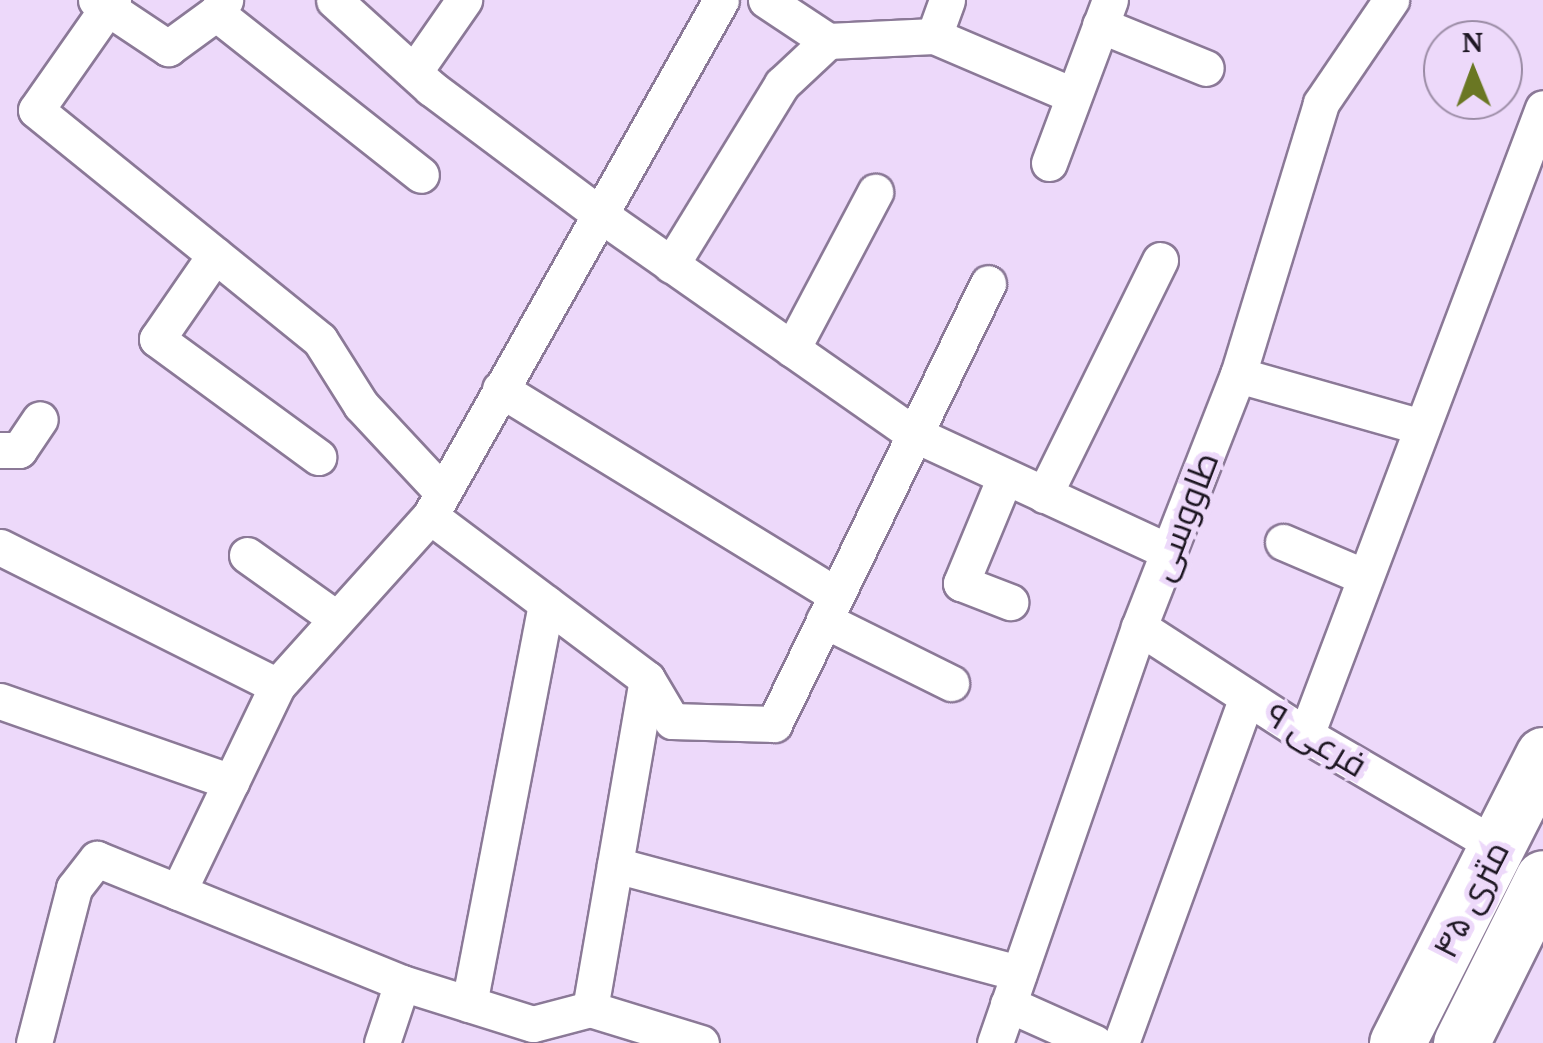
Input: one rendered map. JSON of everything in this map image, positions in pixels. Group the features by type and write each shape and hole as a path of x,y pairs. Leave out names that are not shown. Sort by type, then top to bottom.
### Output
{"main road":[{"name":"۴۵ متری","path":"1397,1043 1543,755"},
{"name":"۴۵ متری","path":"1461,1043 1543,878"}],"street":[{"path":"334,0 414,72 598,213 914,434 1168,552"},
{"path":"414,72 464,0"},
{"path":"178,892 277,686 436,505 721,0"},
{"path":"766,0 828,40 934,36 1072,95"},
{"path":"934,36 947,0"},
{"name":"طاووسی","path":"994,1043 1139,627 1238,375 1320,104 1391,0"},
{"path":"421,175 220,6 168,48 105,2 36,110 320,340 361,406 436,505 546,603 647,679 672,721 774,724 988,283"},
{"path":"1049,163 1104,12 1206,68"},
{"path":"671,265 782,84 828,40"},
{"path":"1306,734 1543,108"},
{"path":"792,349 875,192"},
{"path":"215,255 156,340 318,458"},
{"path":"1044,496 1160,260"},
{"path":"1238,375 1422,426"},
{"path":"500,390 830,608 951,683"},
{"path":"0,450 19,450 40,419"},
{"path":"1005,477 961,583 1010,602"},
{"path":"1283,542 1365,577"},
{"path":"0,547 277,686"},
{"path":"247,555 337,620"},
{"path":"469,1004 546,603"},
{"name":"فرعی ۹","path":"1139,627 1306,734 1497,846"},
{"path":"590,1010 647,679"},
{"path":"1121,1043 1247,697"},
{"path":"0,702 231,782"},
{"path":"34,1043 74,888 97,859 402,983 469,1004 534,1034 590,1010 702,1043"},
{"path":"615,866 1014,988 1095,1043"},
{"path":"382,1043 402,983"}]}
